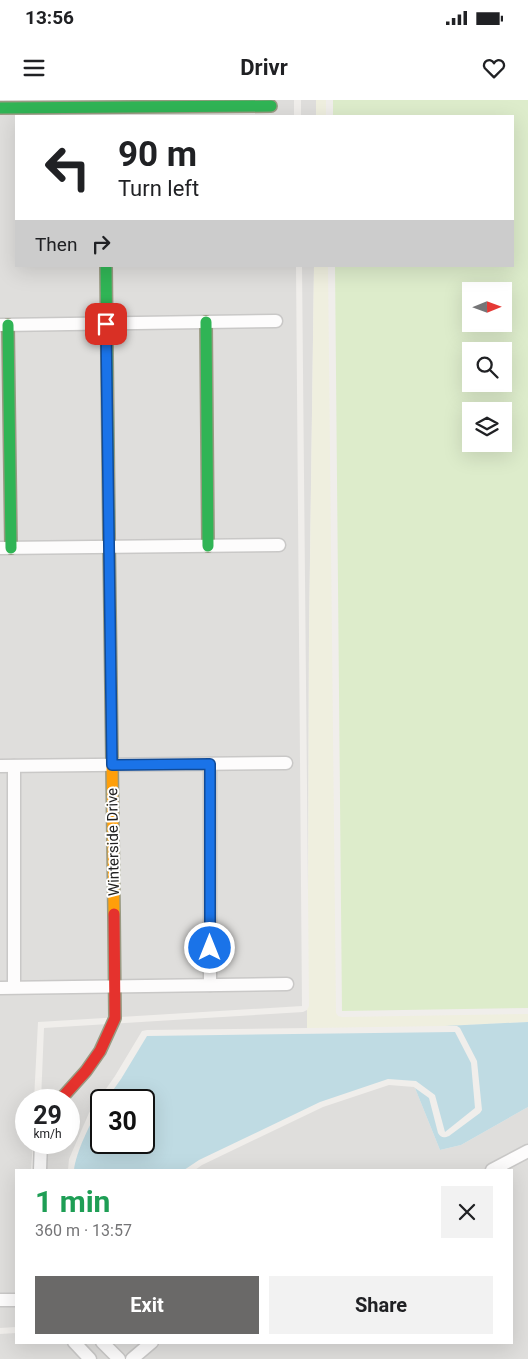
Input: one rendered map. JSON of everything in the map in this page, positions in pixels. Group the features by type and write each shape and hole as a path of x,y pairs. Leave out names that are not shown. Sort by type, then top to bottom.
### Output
{"street":[{"path":"3,105 104,108 204,103 271,106"},
{"name":"Winterside Drive","path":"70,1089 100,1051 115,1018 106,267"},
{"path":"276,320 4,325 5,548 279,545"},
{"path":"206,322 208,546"},
{"path":"210,764 210,985"},
{"path":"0,766 286,764"},
{"path":"14,766 14,987"},
{"path":"0,988 287,984"},
{"path":"494,1169 528,1150"},
{"path":"40,1169 41,1154"},
{"path":"0,1300 15,1300"},
{"path":"76,1344 90,1359"},
{"path":"104,1344 118,1359"},
{"path":"132,1359 150,1344"}],"shaded area":[{"path":"0,100 294,100 294,115 15,115 15,267 296,267 302,1006 38,1022 35,1089 15,1089 15,1154 32,1154 31,1169 15,1169 15,1327 0,1328"},
{"path":"301,100 316,100 316,115 301,115"},
{"path":"302,267 314,267 309,630 308,891"},
{"path":"307,1010 307,1028 142,1031 106,1089 90,1089 90,1112 80,1134 80,1089 41,1089 44,1028 303,1012"},
{"path":"389,1085 414,1087 440,1150 461,1145 528,1107 528,1359 0,1359 0,1334 15,1333 15,1344 513,1344 513,1169 196,1169 323,1107"},
{"path":"39,1154 71,1154 68,1169 38,1169"}],"green space":[{"path":"316,100 326,100 326,115 316,115"},
{"path":"333,100 528,100 528,1008 342,1011 335,267 514,267 514,115 333,115"},
{"path":"314,267 328,267 336,1013 342,1017 528,1014 528,1022 445,1026 307,1028 307,1010 309,1006 309,639"}],"water":[{"path":"528,1022 528,1107 461,1145 440,1150 415,1088 429,1098 438,1133 443,1137 449,1136 482,1110 477,1061 460,1028 457,1026 445,1026"},
{"path":"455,1032 471,1063 475,1108 445,1132 435,1095 416,1081 388,1079 320,1102 199,1160 186,1169 74,1169 84,1137 90,1126 90,1154 155,1154 155,1089 114,1089 147,1036"}],"traffic: fast":[{"path":"0,108 271,106"},
{"path":"106,267 109,536"},
{"path":"206,322 208,546"},
{"path":"8,325 11,548"}],"traffic: slow":[{"path":"109,536 114,914"}],"traffic: jam":[{"path":"70,1089 100,1051 115,1018 114,914"}],"route":[{"path":"106,324 112,765 210,764 210,948"}]}
